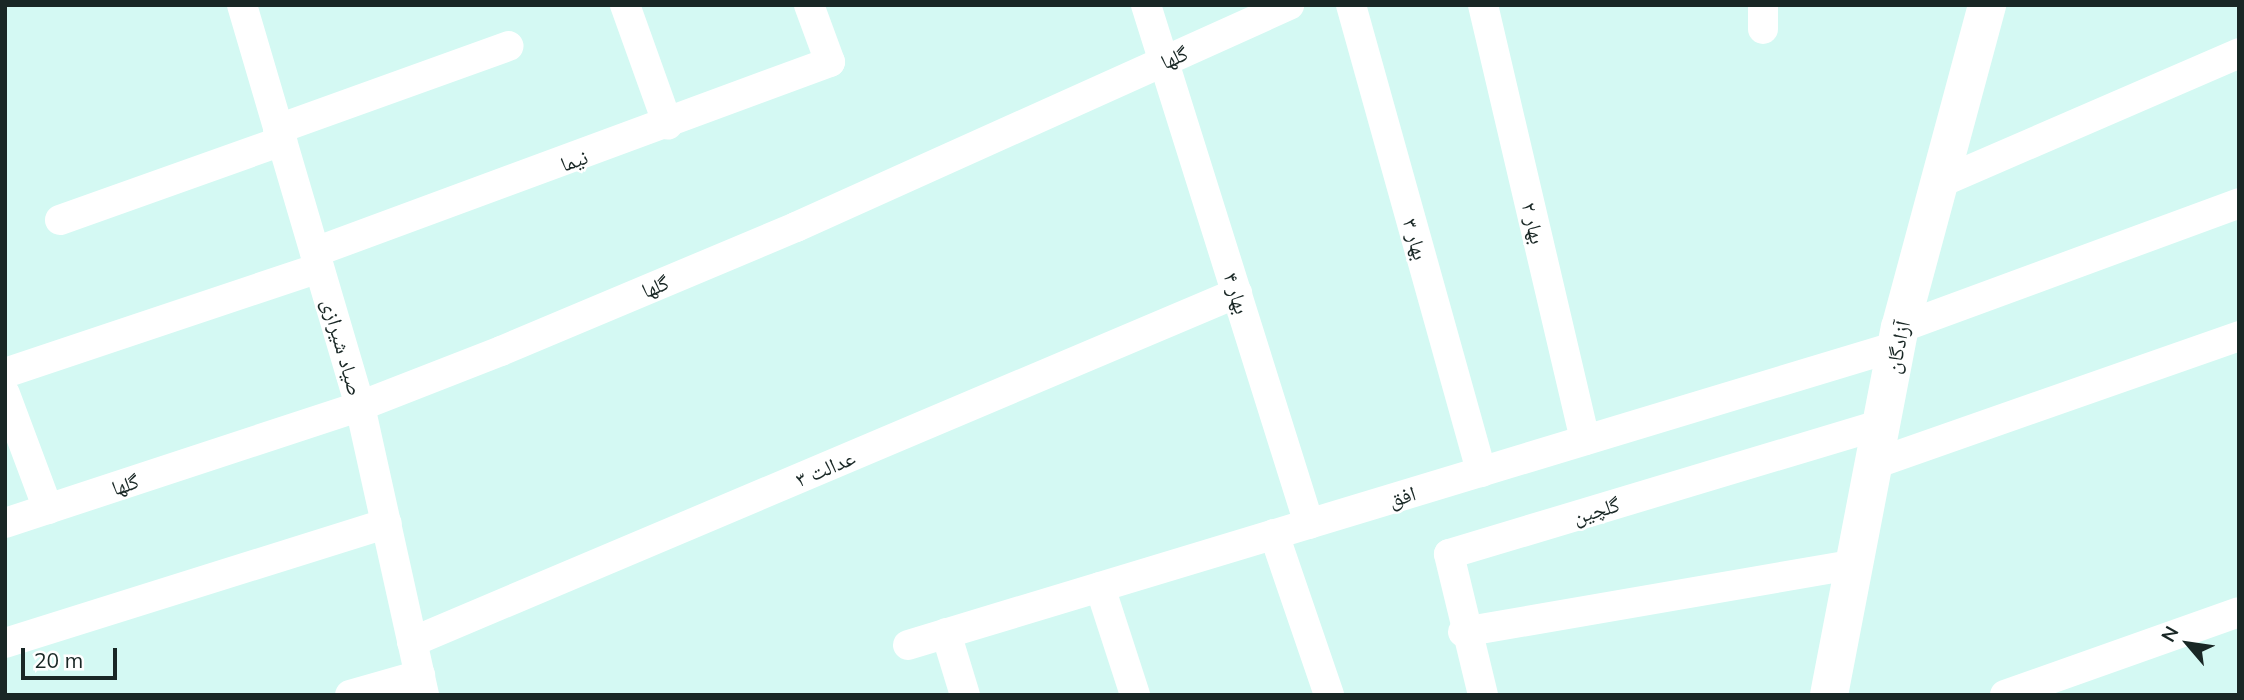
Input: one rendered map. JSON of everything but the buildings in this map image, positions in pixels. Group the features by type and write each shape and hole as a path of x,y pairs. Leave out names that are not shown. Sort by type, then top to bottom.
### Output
{"street":[{"name":"صیاد شیرازی","path":"242,5 360,406 422,685"},
{"path":"625,5 668,125"},
{"name":"نیما","path":"5,373 317,260 830,62 809,5"},
{"name":"بهار ۴","path":"1146,5 1309,524"},
{"name":"گلها","path":"5,523 360,406 796,227 1289,5"},
{"name":"بهار ۳","path":"1351,5 1481,472"},
{"name":"بهار ۲","path":"1483,5 1585,440"},
{"name":"آزادگان","path":"1829,695 1898,337 1987,5"},
{"path":"60,220 509,46"},
{"path":"1937,184 2239,53"},
{"name":"افق","path":"908,645 1585,440 1898,337 2239,203"},
{"name":"عدالت ۳","path":"412,642 1237,293"},
{"path":"1874,464 2239,336"},
{"path":"5,394 48,509"},
{"name":"گلچین","path":"1483,695 1464,632 1449,554 1882,424"},
{"path":"5,643 387,523"},
{"path":"1274,534 1329,695"},
{"path":"1464,632 1855,564"},
{"path":"1100,587 1135,695"},
{"path":"2004,695 2239,612"},
{"path":"946,634 965,695"},
{"path":"350,695 422,685"}]}
